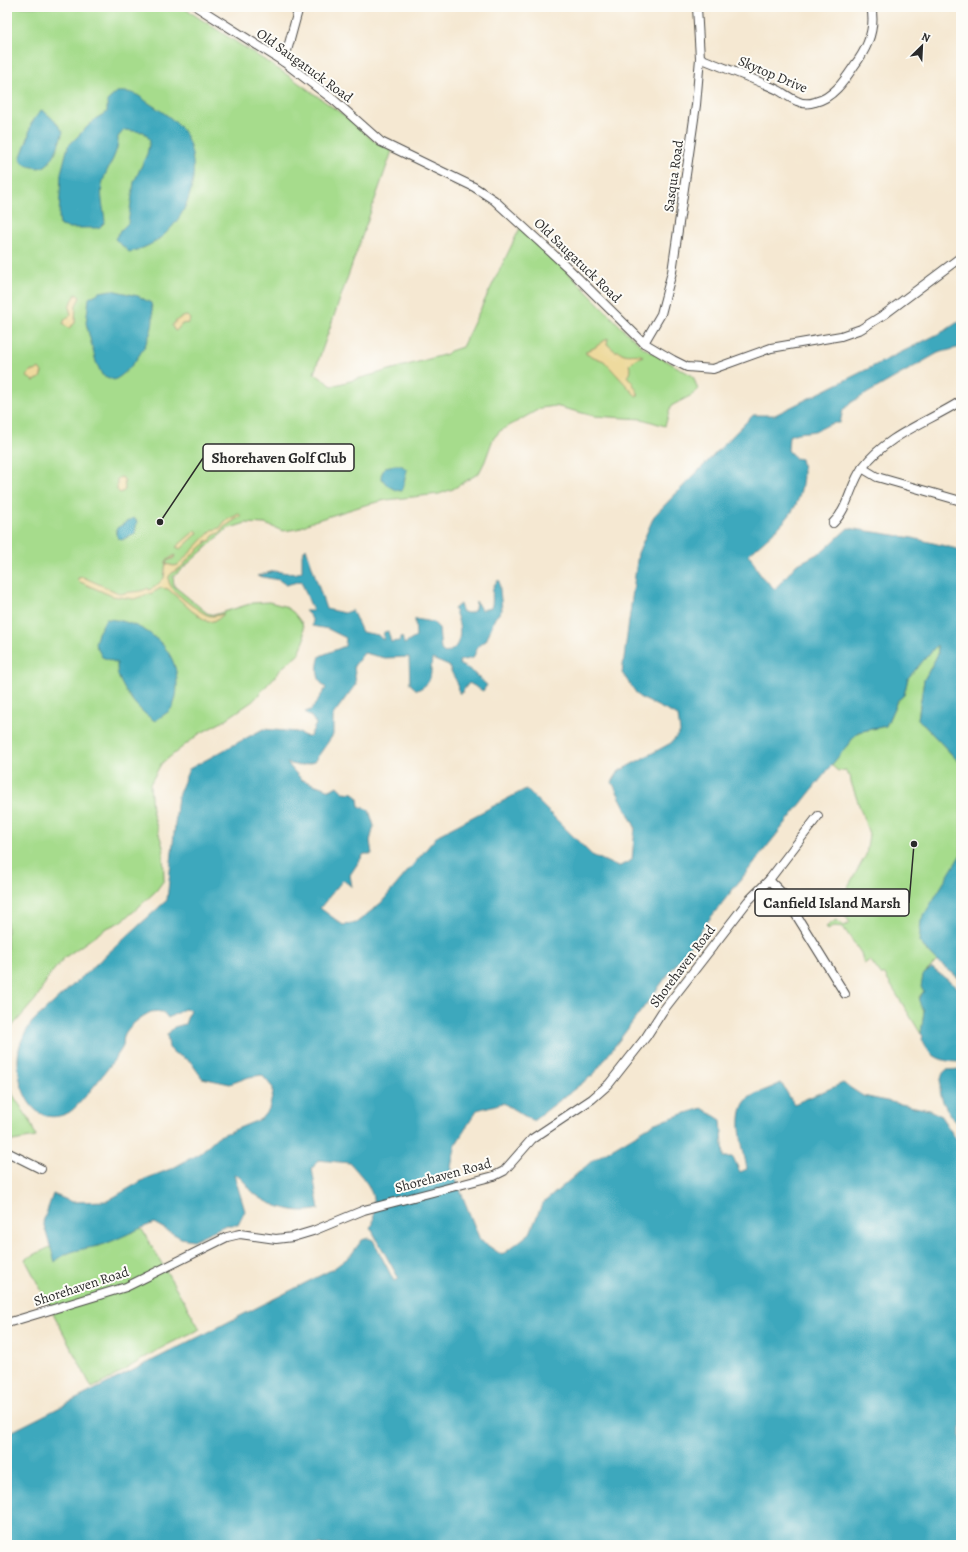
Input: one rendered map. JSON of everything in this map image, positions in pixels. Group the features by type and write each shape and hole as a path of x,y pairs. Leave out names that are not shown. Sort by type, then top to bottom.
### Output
{"street":[{"name":"Old Saugatuck Road","path":"198,7 284,62 335,101 381,142 474,187 494,200 566,266 644,343 680,364 696,368 713,369 771,348 841,336 861,329 885,314 960,260"},
{"path":"284,62 299,7"},
{"name":"Sasqua Road","path":"644,343 661,314 672,272 689,158 700,58 697,7"},
{"name":"Skytop Drive","path":"700,58 778,90 797,101 806,104 816,102 829,96 842,83 860,59 870,37 873,23 871,7"},
{"path":"833,523 842,515 862,468 878,449 889,441 937,416 961,401"},
{"path":"862,468 877,477 961,501"},
{"name":"Shorehaven Road","path":"7,1323 126,1287 227,1237 240,1234 276,1239 288,1238 313,1231 364,1210 462,1183 494,1176 504,1171 532,1139 592,1099 609,1084 748,900 769,880 818,816"},
{"path":"769,880 783,894 845,994"},
{"path":"7,1152 41,1169"}],"green space":[{"path":"7,7 182,7 289,76 345,116 374,141 392,151 314,373 332,386 447,354 450,351 462,347 520,228 552,256 627,333 644,348 693,376 698,390 692,395 671,406 665,426 642,419 594,416 555,406 541,408 500,431 493,439 479,473 453,489 439,494 386,500 365,505 314,521 297,529 283,531 265,524 246,523 227,529 173,577 174,586 207,613 214,615 253,603 269,602 284,606 293,612 302,623 305,639 298,655 284,666 253,701 222,722 199,734 161,764 150,784 152,811 163,847 164,880 156,891 122,921 105,929 64,958 49,976 36,999 9,1030 7,1035"},
{"path":"937,644 938,654 924,680 918,719 961,764 961,854 919,942 937,961 923,975 924,991 919,997 924,1011 921,1034 884,974 882,976 870,960 864,964 861,953 843,927 834,926 828,930 826,927 836,920 844,926 850,923 838,904 866,855 869,834 850,775 847,775 846,770 838,771 831,765 858,732 886,726 897,701 904,695 908,678"},
{"path":"7,1070 13,1095 30,1121 36,1137 7,1142"},
{"path":"130,1209 200,1329 159,1349 92,1388 25,1259"}],"sand":[{"path":"76,294 80,297 76,305 75,323 69,328 63,324 65,319 71,315 69,307"},
{"path":"187,316 190,319 188,323 182,324 176,331 174,330 172,326 175,322 180,318"},
{"path":"608,338 607,344 615,351 628,355 643,356 635,359 629,365 631,370 630,374 627,376 639,395 636,396 604,361 586,354 586,351 594,348"},
{"path":"39,368 42,372 40,378 34,381 27,377 30,371 35,371"},
{"path":"121,477 124,479 125,490 120,493 117,490 117,479"},
{"path":"239,514 241,516 224,527 221,532 213,536 210,541 206,541 206,543 186,561 183,566 170,575 169,580 171,585 181,597 205,614 212,616 224,614 217,620 208,622 192,611 168,589 161,588 152,593 134,599 112,596 78,581 78,578 83,577 121,594 142,591 148,588 149,590 155,587 164,578 166,561 175,555 174,558 167,561 166,564 174,566 178,565 212,530 220,528 225,521"},
{"path":"196,530 198,533 181,549 176,547"}],"water":[{"path":"117,92 134,93 173,120 181,128 187,138 192,156 193,174 190,192 184,209 174,224 162,237 146,246 129,252 115,239 119,232 128,223 134,182 147,154 150,140 144,132 124,130 118,137 117,149 103,181 102,196 105,222 99,228 71,228 60,226 59,217 61,173 68,146 95,119 107,112 107,101"},
{"path":"41,110 47,113 63,132 50,162 40,168 31,167 20,159 28,138 31,124"},
{"path":"111,290 138,296 151,303 153,317 152,327 140,354 128,370 114,380 102,375 96,362 86,323 89,298 100,292"},
{"path":"961,320 961,347 938,353 852,402 843,410 840,423 831,424 813,431 789,436 788,450 795,458 801,459 803,471 802,485 796,505 784,521 749,554 761,576 775,589 796,565 823,551 848,528 913,538 961,550 961,764 918,719 924,680 938,654 937,645 908,678 904,695 897,701 886,726 858,732 711,917 594,1074 533,1121 503,1103 477,1110 456,1144 451,1167 480,1240 502,1255 530,1233 542,1204 593,1160 655,1123 702,1108 721,1120 724,1157 733,1157 740,1172 747,1169 740,1131 741,1111 744,1103 753,1095 781,1083 794,1104 843,1083 863,1096 929,1110 940,1115 961,1146 961,1545 7,1545 7,1434 333,1269 350,1256 362,1240 368,1238 373,1240 394,1281 399,1279 370,1227 373,1224 373,1197 363,1178 350,1163 318,1160 312,1169 319,1209 311,1211 286,1209 270,1203 256,1195 241,1178 234,1174 245,1211 238,1225 226,1225 193,1240 181,1238 154,1223 105,1244 66,1254 55,1262 43,1222 53,1194 72,1202 107,1201 145,1179 173,1168 200,1153 217,1137 261,1119 269,1109 273,1088 262,1075 249,1077 230,1084 202,1078 190,1061 174,1053 169,1048 167,1035 174,1027 185,1024 190,1010 184,1009 168,1018 163,1012 151,1012 135,1022 128,1029 124,1036 122,1048 112,1062 88,1094 73,1110 68,1113 54,1117 43,1115 34,1109 27,1099 22,1087 18,1061 21,1042 32,1022 167,900 178,796 189,769 263,729 297,732 305,736 310,736 316,724 305,712 311,710 326,688 320,681 318,674 320,656 345,646 346,638 328,629 312,626 312,619 305,611 313,611 301,581 286,585 279,580 257,576 274,571 295,574 302,571 302,554 306,548 326,609 344,613 352,610 362,632 378,635 383,640 384,632 388,631 391,642 399,641 402,636 404,644 416,637 415,619 433,622 439,628 441,650 445,653 456,646 460,635 460,628 454,609 460,604 462,611 471,613 475,609 476,601 481,610 491,608 494,586 499,580 502,610 495,618 486,641 479,645 473,658 459,661 460,665 469,669 487,685 483,691 469,683 462,693 459,693 457,682 449,666 432,659 429,681 417,690 410,684 409,657 385,658 364,653 354,666 356,684 333,715 333,735 314,762 300,766 287,763 302,780 330,790 337,786 343,792 354,793 358,798 359,806 369,810 374,826 370,841 372,854 364,854 350,875 352,887 343,880 320,908 343,925 356,923 381,903 438,835 526,789 592,855 618,867 632,860 635,827 612,782 619,771 671,743 680,732 678,716 639,697 622,673 638,553 654,516 753,415 775,415 946,330"},
{"path":"401,465 407,470 402,491 395,490 388,486 383,481 381,475 385,467"},
{"path":"133,518 137,521 135,533 122,540 118,538 116,534 117,528"},
{"path":"106,619 132,624 144,630 164,647 171,658 176,670 177,683 175,699 172,708 155,721 139,708 125,691 118,676 117,663 102,657 95,644 98,633"},
{"path":"961,854 961,980 937,961 919,942 921,920"},
{"path":"932,968 961,990 961,1062 937,1058 929,1051 922,1039 923,1036 921,1034 924,1011 920,1001 924,991 921,987 923,975"},
{"path":"961,1069 961,1128 943,1102 940,1089 943,1073 946,1070"}],"place":[{"name":"Shorehaven Golf Club","path":"160,522"},
{"name":"Canfield Island Marsh","path":"914,844"}]}
